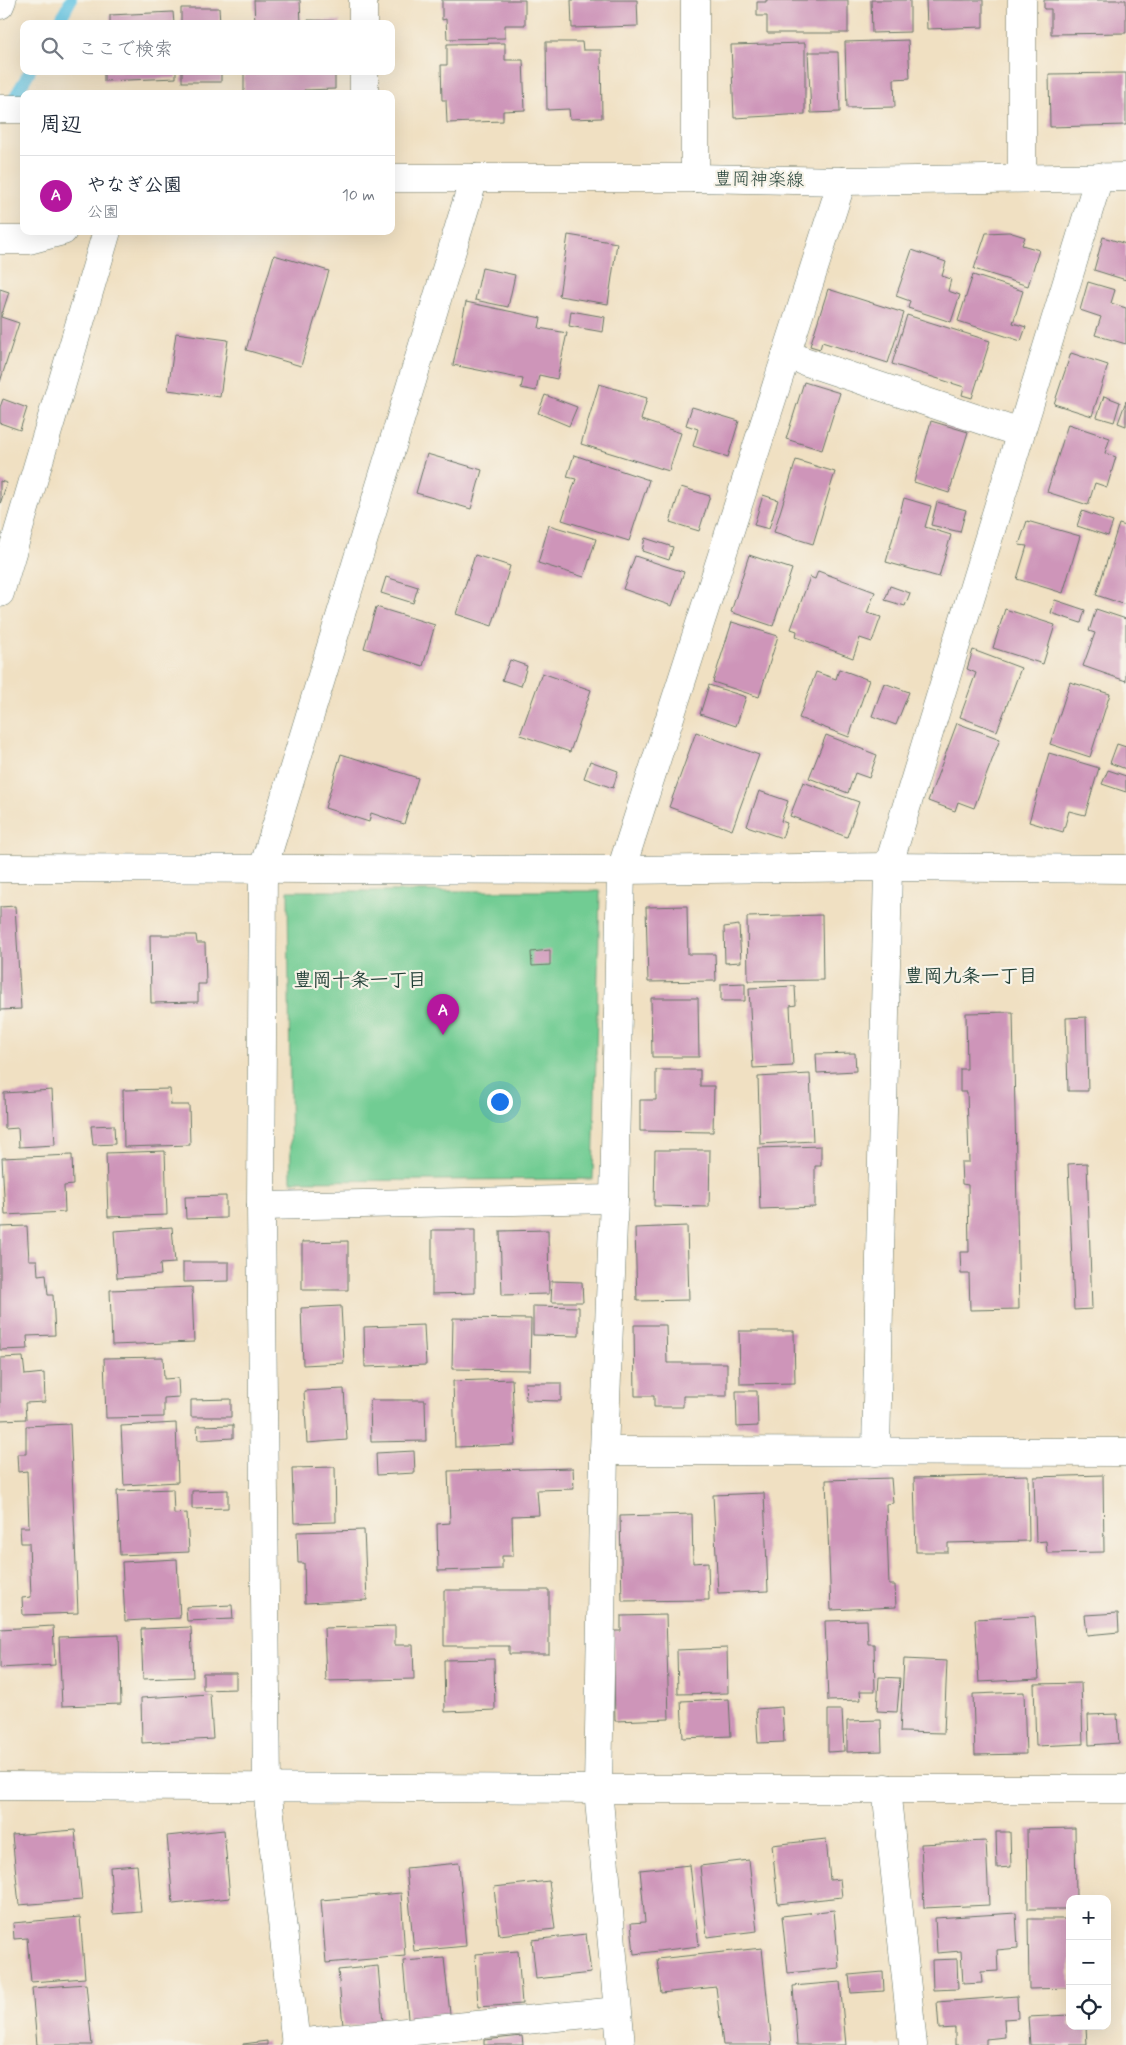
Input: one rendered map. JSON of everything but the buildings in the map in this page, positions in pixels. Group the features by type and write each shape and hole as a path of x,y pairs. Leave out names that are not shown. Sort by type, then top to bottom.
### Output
{"street":[{"path":"0,5 2,0"},
{"path":"363,0 363,20"},
{"path":"695,0 695,178"},
{"path":"1022,0 1022,178"},
{"path":"364,75 364,90"},
{"path":"0,109 20,109"},
{"path":"876,1452 888,867 1098,177"},
{"name":"豊岡神楽線","path":"395,178 695,178 842,181 1126,177"},
{"path":"474,178 263,869 260,1206 267,1788 296,2044 617,2011"},
{"path":"621,2045 598,1789 604,1451 614,1198 621,870 842,181"},
{"path":"0,240 29,240 48,235"},
{"path":"0,593 106,235"},
{"path":"786,355 1020,433"},
{"path":"0,868 621,870 888,867 1126,869"},
{"path":"260,1206 614,1198"},
{"path":"604,1451 1126,1452"},
{"path":"0,1786 1126,1789"},
{"path":"886,1788 913,2045"}],"green space":[{"path":"288,891 600,891 593,1179 291,1181"}],"waterway":[{"path":"60,20 71,0"},
{"path":"7,110 28,75"}],"place":[{"name":"やなぎ公園","path":"443,1035"}],"district":[{"name":"豊岡九条一丁目","path":"971,976"},
{"name":"豊岡十条一丁目","path":"360,980"}]}
